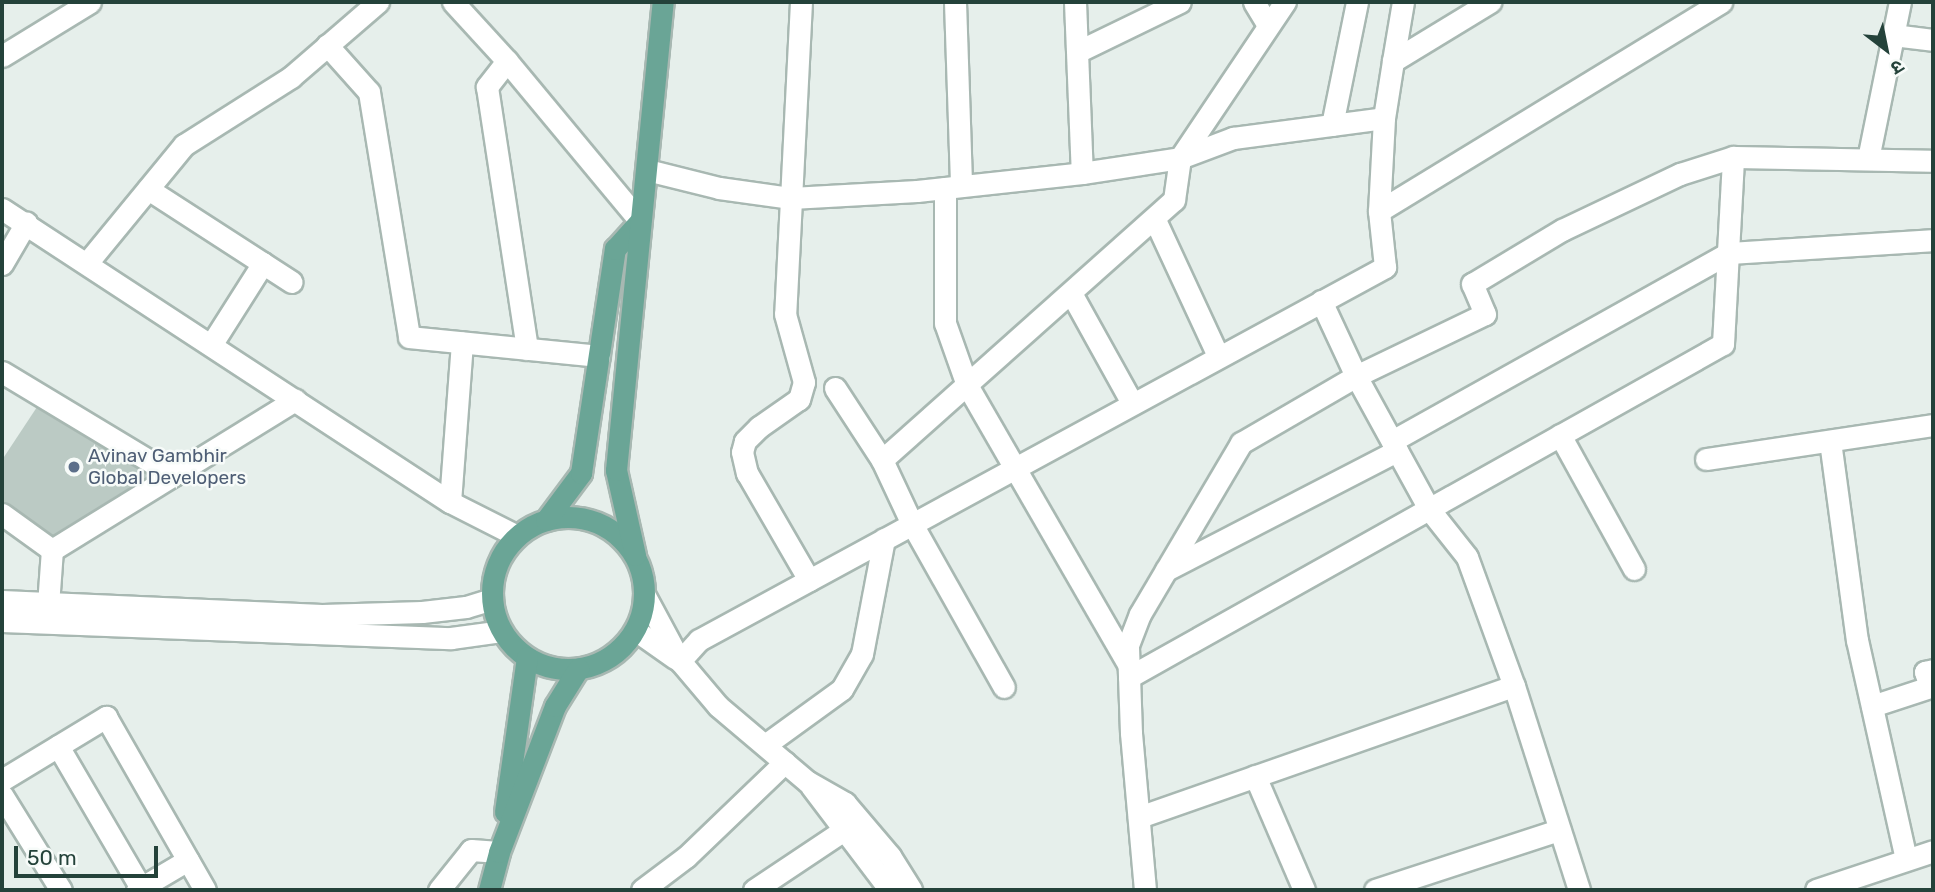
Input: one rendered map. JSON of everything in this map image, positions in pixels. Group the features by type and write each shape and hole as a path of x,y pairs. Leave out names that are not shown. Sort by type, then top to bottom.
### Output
{"main road":[{"path":"635,555 619,536 597,522 572,516 546,520 517,536 502,554 494,576 492,599 502,631 527,658 552,668 578,669 611,656 635,631 645,596 643,575 635,555 616,470 663,2"},
{"path":"546,520 581,473 615,249 640,221"},
{"path":"499,852 527,658"},
{"path":"489,890 499,852 555,705 578,669"}],"street":[{"path":"2,56 90,2"},
{"path":"87,263 184,145 291,77 378,2"},
{"path":"453,2 508,61 640,221"},
{"path":"802,2 785,314 804,382 799,399 759,427 745,442 742,452 747,473 809,580"},
{"path":"955,2 953,187 945,323 967,385 1129,671"},
{"path":"1075,2 1082,173"},
{"path":"1079,51 1180,2"},
{"path":"1254,2 1268,25"},
{"path":"882,460 1174,200 1180,158 1285,2"},
{"path":"1332,125 1357,2"},
{"path":"680,661 699,640 1385,267 1379,211 1384,118 1403,2"},
{"path":"1379,211 1721,2"},
{"path":"1868,159 1900,2"},
{"path":"1393,61 1486,3"},
{"path":"1894,35 1933,40"},
{"path":"327,45 369,92 409,337 599,356"},
{"path":"508,61 487,87 527,349"},
{"path":"647,170 719,188 791,198 953,187 1082,173 1180,158 1233,138 1384,118"},
{"path":"1129,671 1429,509 1723,344 1733,157"},
{"path":"1145,890 1128,645 1140,614 1241,443 1356,376 1485,314 1472,284 1562,230 1680,174 1733,157 1933,162"},
{"path":"148,189 292,282"},
{"path":"2,209 450,502 517,536"},
{"path":"1154,220 1218,356"},
{"path":"2,264 26,223"},
{"path":"1166,570 1394,446 1728,253 1933,240"},
{"path":"211,345 263,263"},
{"path":"1071,293 1132,403"},
{"path":"1321,302 1356,376 1429,509 1467,557 1514,686 1579,890"},
{"path":"450,502 462,342"},
{"path":"2,372 173,475"},
{"path":"835,388 882,460 912,524 1004,687"},
{"path":"52,550 295,400"},
{"path":"1706,459 1933,425"},
{"path":"1560,435 1634,569"},
{"path":"1830,441 1857,640 1906,860"},
{"path":"2,514 52,550"},
{"path":"765,745 842,689 862,654 884,539"},
{"path":"47,613 52,550"},
{"path":"645,596 680,661 718,706 808,782 845,803 890,856 911,890"},
{"path":"2,621 47,613 322,615 422,612 466,607 492,599"},
{"path":"2,601 47,613 451,638 502,631"},
{"path":"635,631 680,661"},
{"path":"1872,706 1930,687 1925,672 1933,670"},
{"path":"1139,817 1514,686"},
{"path":"2,780 106,717 205,890"},
{"path":"58,746 139,889 188,860"},
{"path":"642,890 686,857 785,762"},
{"path":"1255,776 1304,890"},
{"path":"808,782 890,890"},
{"path":"2,794 61,890"},
{"path":"754,890 844,830"},
{"path":"1376,890 1559,830"},
{"path":"439,890 471,850 499,852"},
{"path":"1816,890 1868,882 1906,860 1933,851"}],"building":[{"name":"Avinav Gambhir Global Developers","path":"37,407 159,474 55,538 2,502 2,460"}],"place":[{"name":"Avinav Gambhir Global Developers","path":"74,467"}]}
